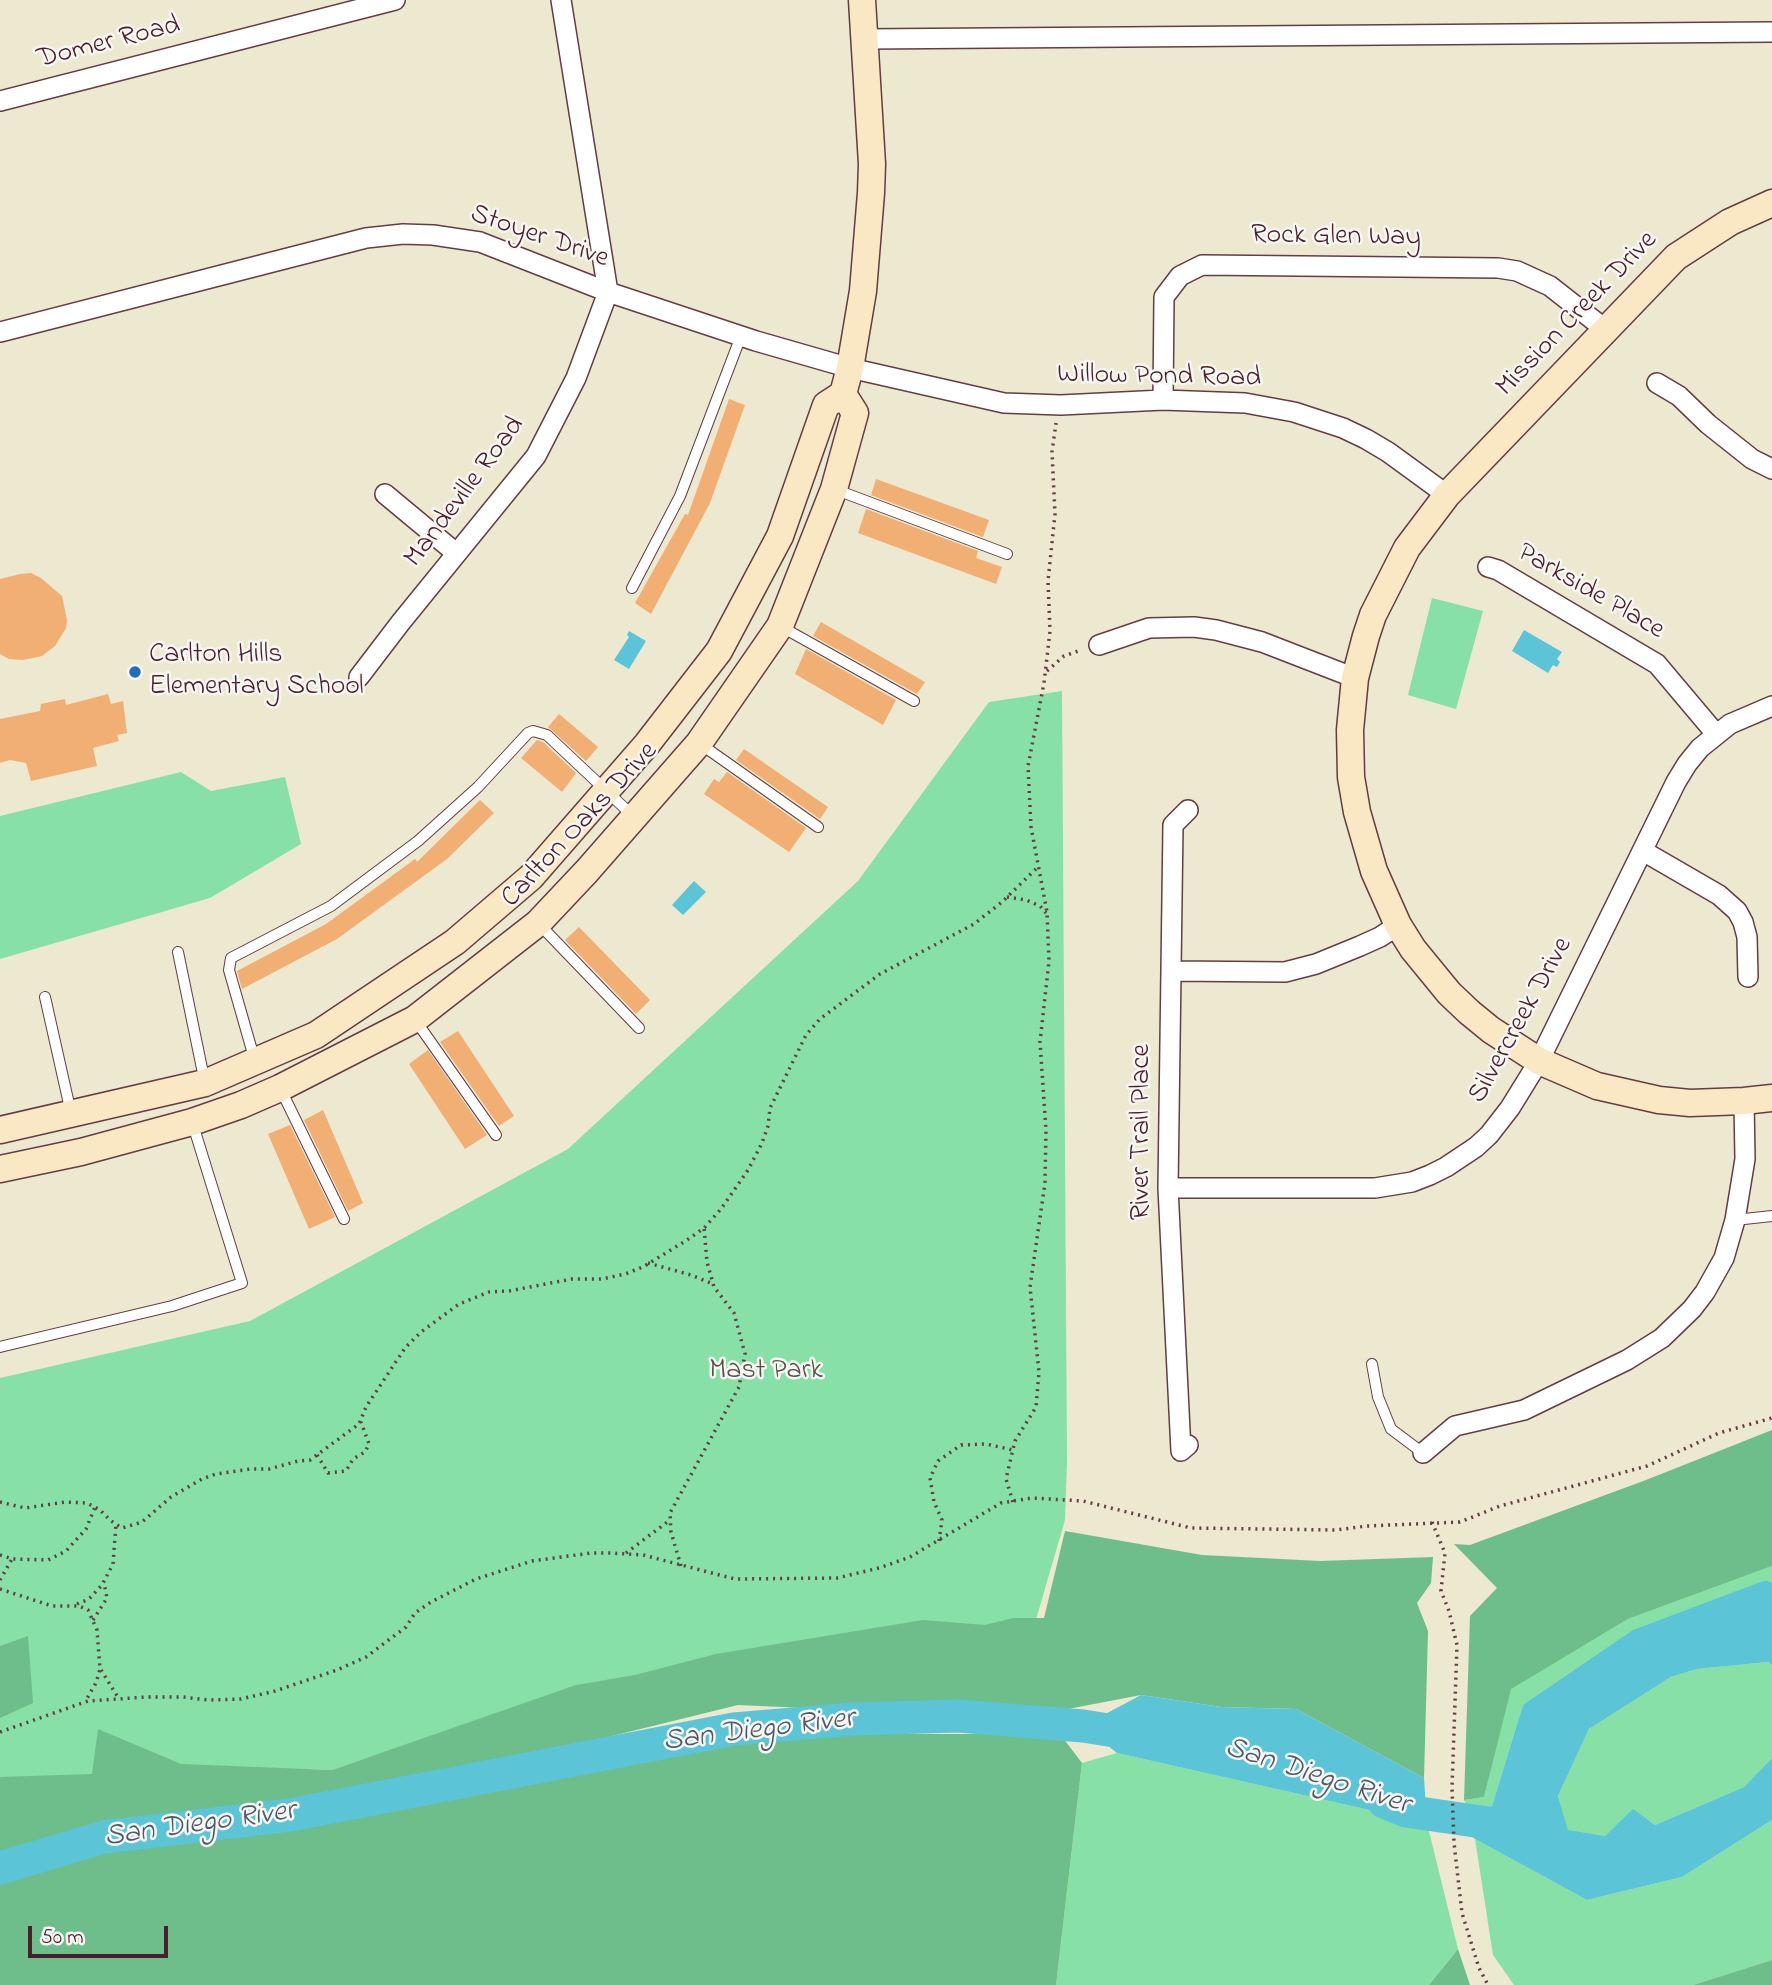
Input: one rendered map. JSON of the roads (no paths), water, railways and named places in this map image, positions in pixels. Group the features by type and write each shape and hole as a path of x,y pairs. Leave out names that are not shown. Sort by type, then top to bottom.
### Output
{"main road":[{"name":"Carlton Oaks Drive","path":"0,1169 81,1152 192,1122 235,1089 255,1062 316,1035 455,942 531,877 648,744 719,651 780,536 826,405 843,394 850,368 863,291 872,164 862,0"},
{"name":"Mission Creek Drive","path":"1772,203 1730,222 1676,257 1447,495 1407,548 1373,615 1355,678 1350,717 1350,756 1357,812 1374,871 1398,925 1430,971 1455,999 1491,1030 1539,1061 1567,1075 1628,1094 1659,1100 1690,1103 1772,1098"},
{"name":"Carlton Oaks Drive","path":"0,1130 205,1083 235,1089 280,1088 415,1019 538,923 699,743 780,626 834,489 855,413 843,394"}],"street":[{"name":"Domer Road","path":"0,101 395,0"},
{"name":"Mandeville Road","path":"359,677 536,456 576,378 608,292 561,0"},
{"path":"865,39 1772,32"},
{"name":"Stoyer Drive","path":"0,331 366,238 403,234 433,235 480,242 608,292 741,336 850,368"},
{"name":"Rock Glen Way","path":"1163,400 1164,297 1180,276 1202,265 1498,268 1517,271 1549,286 1606,330"},
{"name":"Willow Pond Road","path":"850,368 1004,403 1061,405 1163,400 1245,403 1294,412 1354,433 1388,452 1447,495"},
{"path":"1657,383 1679,396 1708,424 1752,459 1772,469"},
{"path":"385,494 456,553"},
{"name":"Parkside Place","path":"1488,567 1498,570 1657,664 1716,734"},
{"path":"1099,645 1149,628 1194,627 1262,642 1355,678"},
{"name":"Silvercreek Drive","path":"1168,1188 1375,1188 1412,1182 1447,1167 1462,1157 1489,1135 1510,1108 1539,1061 1675,782 1693,756 1716,734 1745,716 1772,706"},
{"name":"River Trail Place","path":"1188,810 1173,825 1168,1188 1181,1451 1188,1446"},
{"path":"1643,851 1719,895 1737,911 1747,937 1748,977"},
{"path":"1172,971 1285,972 1316,964 1360,946 1398,925"},
{"path":"1423,1454 1455,1426 1524,1410 1627,1360 1662,1338 1692,1309 1724,1258 1735,1220 1745,1159 1744,1101"}],"lane":[{"path":"632,588 680,496 741,336"},
{"path":"834,489 1007,554"},
{"path":"780,626 914,701"},
{"path":"255,1062 229,971 229,961 235,954 331,906 418,841 478,787 528,733 533,731 547,735 633,817"},
{"path":"699,743 818,827"},
{"path":"538,923 639,1028"},
{"path":"178,952 205,1083"},
{"path":"45,997 72,1114"},
{"path":"415,1019 496,1135"},
{"path":"280,1088 344,1219"},
{"path":"0,1347 172,1306 242,1283 192,1122"},
{"path":"1735,1220 1772,1216"},
{"path":"1372,1364 1378,1397 1391,1429 1423,1454"}],"water":[{"path":"1524,630 1562,652 1557,659 1560,662 1557,667 1553,665 1548,673 1512,651"},
{"path":"629,631 646,641 629,669 614,660 629,637"},
{"path":"694,881 706,892 683,915 672,905"},
{"path":"1766,1580 1772,1583 1772,1665 1768,1662 1697,1669 1671,1677 1589,1729 1558,1796 1568,1830 1605,1836 1633,1809 1655,1825 1744,1787 1772,1758 1772,1820 1682,1877 1587,1900 1475,1839 1459,1826 1492,1806 1523,1705 1633,1630"},
{"path":"1141,1695 1221,1707 1296,1709 1424,1778 1427,1823 1117,1753 1083,1726"}],"waterway":[{"name":"San Diego River","path":"0,1868 104,1837 290,1815 734,1729 853,1719 959,1716 1083,1726 1127,1733"},
{"name":"San Diego River","path":"1384,1802 1406,1811 1509,1826"}],"place":[{"name":"Carlton Hills Elementary School","path":"135,672"}],"park label":[{"name":"Mast Park","path":"766,1372"}]}
